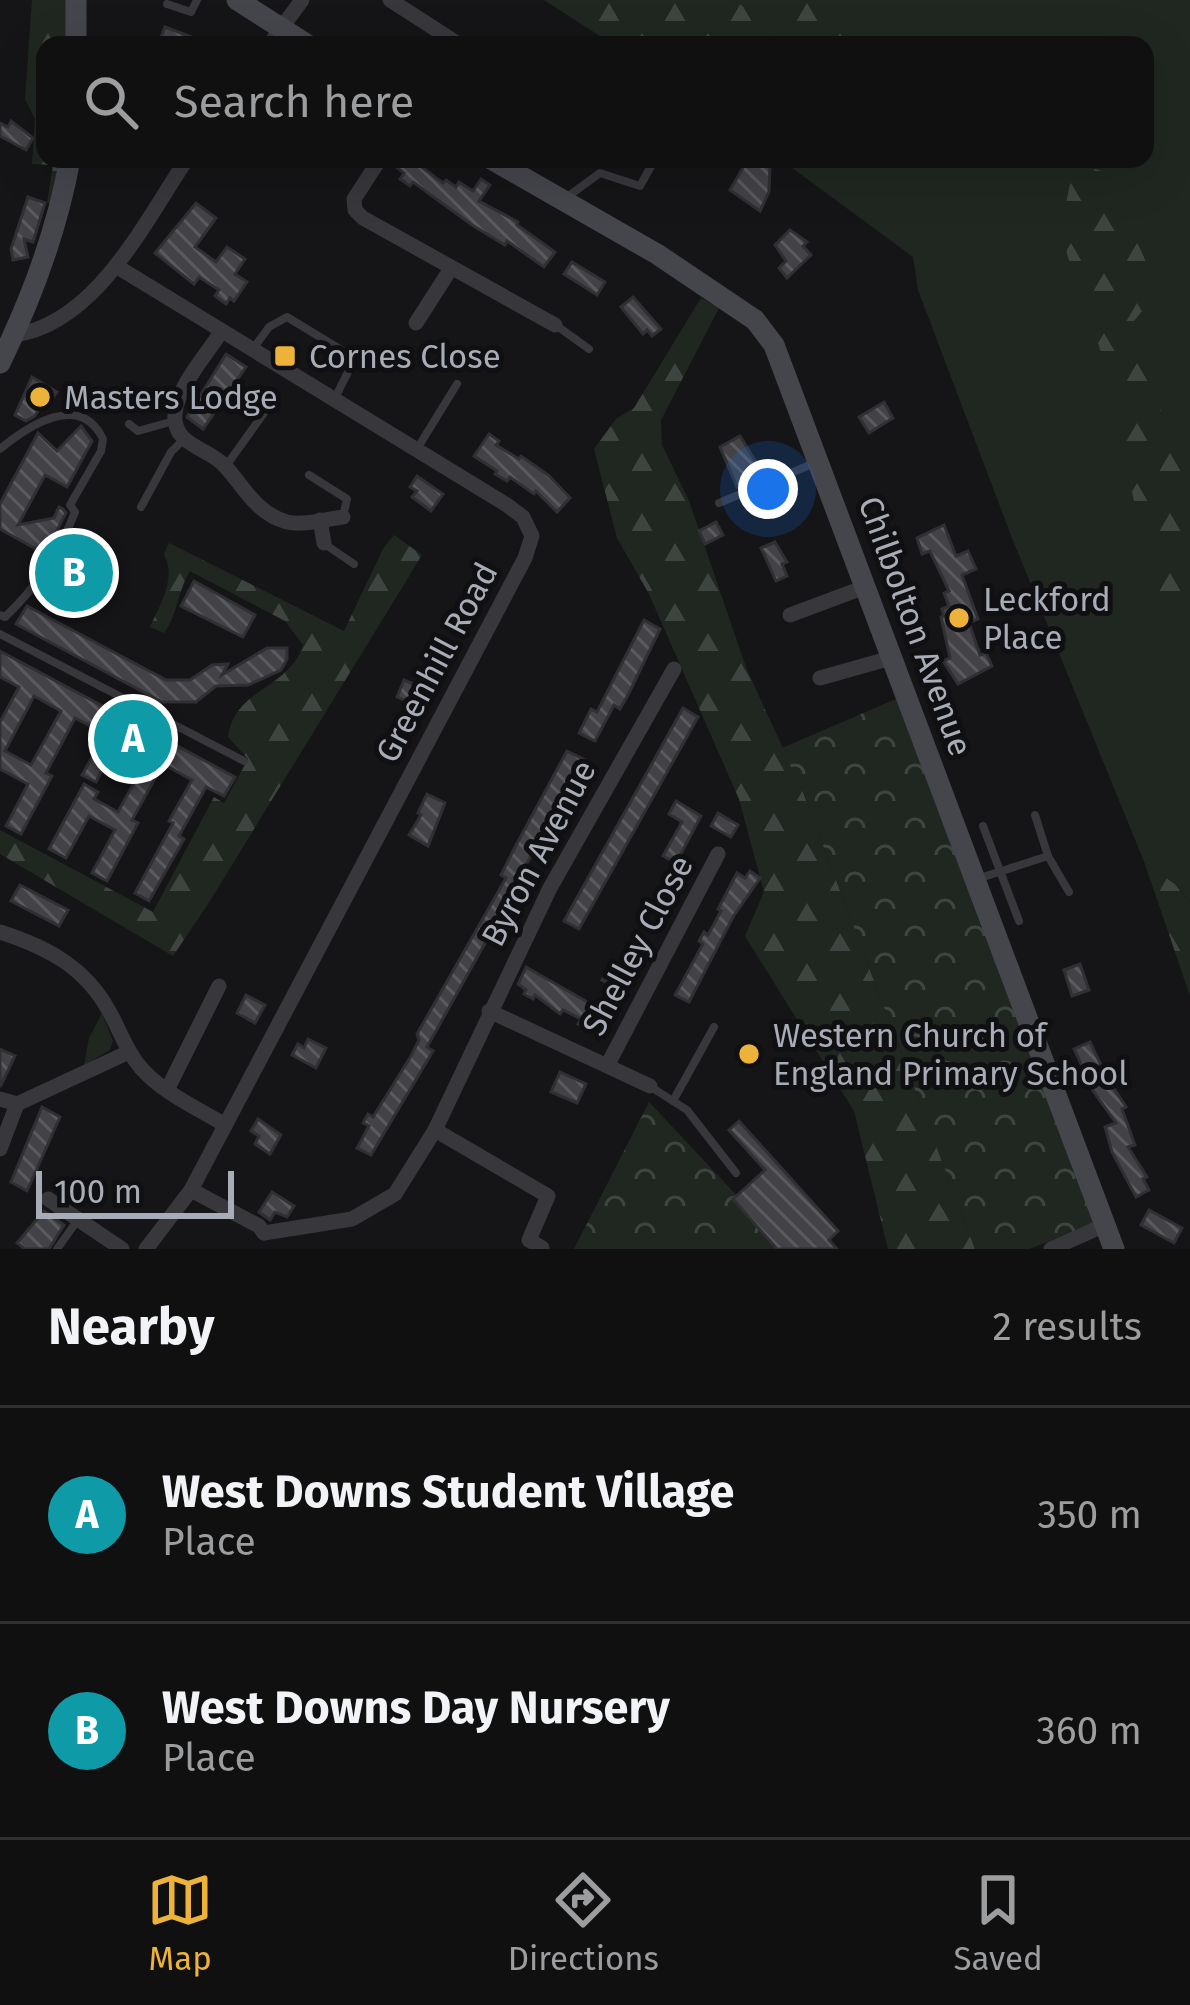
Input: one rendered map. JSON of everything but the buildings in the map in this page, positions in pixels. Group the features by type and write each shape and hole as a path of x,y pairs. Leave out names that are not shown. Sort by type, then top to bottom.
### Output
{"main road":[{"path":"76,0 76,36"},
{"path":"238,0 274,36"},
{"path":"0,363 62,206 68,168"},
{"name":"Chilbolton Avenue","path":"511,168 657,254 755,320 779,356 1114,1249"}],"street":[{"path":"276,36 302,0"},
{"path":"390,0 446,36"},
{"path":"14,335 60,316 102,283 179,168"},
{"path":"374,168 354,199 355,210 450,270 555,325"},
{"name":"Greenhill Road","path":"116,266 524,517 532,536 191,1190 146,1249"},
{"path":"416,323 450,270"},
{"path":"221,332 178,400 174,421 184,440 226,467 248,499 278,518 289,523 343,517"},
{"path":"320,520 324,544"},
{"path":"790,614 865,586"},
{"path":"820,678 890,658"},
{"name":"Byron Avenue","path":"261,1241 352,1219 395,1195 435,1130 550,888 670,677 681,694"},
{"name":"Shelley Close","path":"608,1064 718,854"},
{"path":"0,932 72,964 102,998 129,1052 167,1090 225,1125"},
{"path":"167,1090 219,986"},
{"path":"489,1011 650,1086"},
{"path":"0,1099 17,1104 129,1052"},
{"path":"0,1149 17,1104"},
{"path":"435,1130 548,1196 529,1240 542,1248"},
{"path":"191,1190 259,1226 261,1241"},
{"path":"47,1199 122,1249"},
{"path":"1051,1249 1105,1225"}],"lane":[{"path":"167,4 191,12 197,0"},
{"path":"564,199 600,173 640,186 650,168"},
{"path":"252,350 269,326 286,317 348,354 350,372 334,400"},
{"path":"555,325 589,349"},
{"path":"416,450 458,385"},
{"path":"226,467 274,399"},
{"path":"0,448 44,419 67,414 86,418 104,439 70,505 75,512 69,528 34,589 3,616 0,632 244,761"},
{"path":"129,424 138,431 174,421"},
{"path":"141,507 171,452 184,440"},
{"path":"719,503 819,461"},
{"path":"309,475 347,500 343,517"},
{"path":"324,544 354,564"},
{"path":"1035,815 1048,856 1069,892"},
{"path":"983,826 1019,921"},
{"path":"976,880 1048,856"},
{"path":"674,1101 714,1027"},
{"path":"650,1086 687,1110 736,1173"},
{"path":"57,1249 78,1220"}],"green space":[{"path":"32,0 70,0 71,36 36,36 36,164 32,164 35,119 25,99"},
{"path":"544,0 733,0 758,16 758,0 851,0 851,30 856,36 777,36 759,18 745,36 600,36"},
{"path":"733,0 1190,0 1190,904 1175,884 1145,864 1012,538 918,290 913,257 792,168 1154,168 1154,36 744,36 758,17"},
{"path":"53,168 61,168 56,203 47,203"},
{"path":"1081,168 1105,172 1152,284 1149,300 1129,327 1190,488 1190,671 1142,542 1109,375 1067,254 1064,215 1070,183"},
{"path":"701,298 719,308 661,420 662,445 689,501 747,670 803,792 975,1249 888,1249 854,1111 745,936 764,892 739,799 649,594 617,538 594,449 616,419 634,408"},
{"path":"394,535 422,555 173,956 0,854 0,830 153,912 214,797 224,803 248,759 228,737 233,721 251,698 286,671 303,645 285,621 190,571 164,633 150,627 168,582 164,554 169,543 344,631"},
{"path":"896,699 1095,1224 1029,1249 975,1249 803,792 782,748"},
{"path":"1145,864 1175,884 1190,904 1190,996"},
{"path":"102,1013 113,1041 110,1050 84,1065 89,1038"},
{"path":"649,1102 787,1249 574,1249"}],"place":[{"name":"Cornes Close","path":"285,356"},
{"name":"Masters Lodge","path":"40,397"},
{"name":"West Downs Day Nursery","path":"74,573"},
{"name":"Leckford Place","path":"959,618"},
{"name":"West Downs Student Village","path":"133,739"},
{"name":"Western Church of England Primary School","path":"749,1054"}]}
